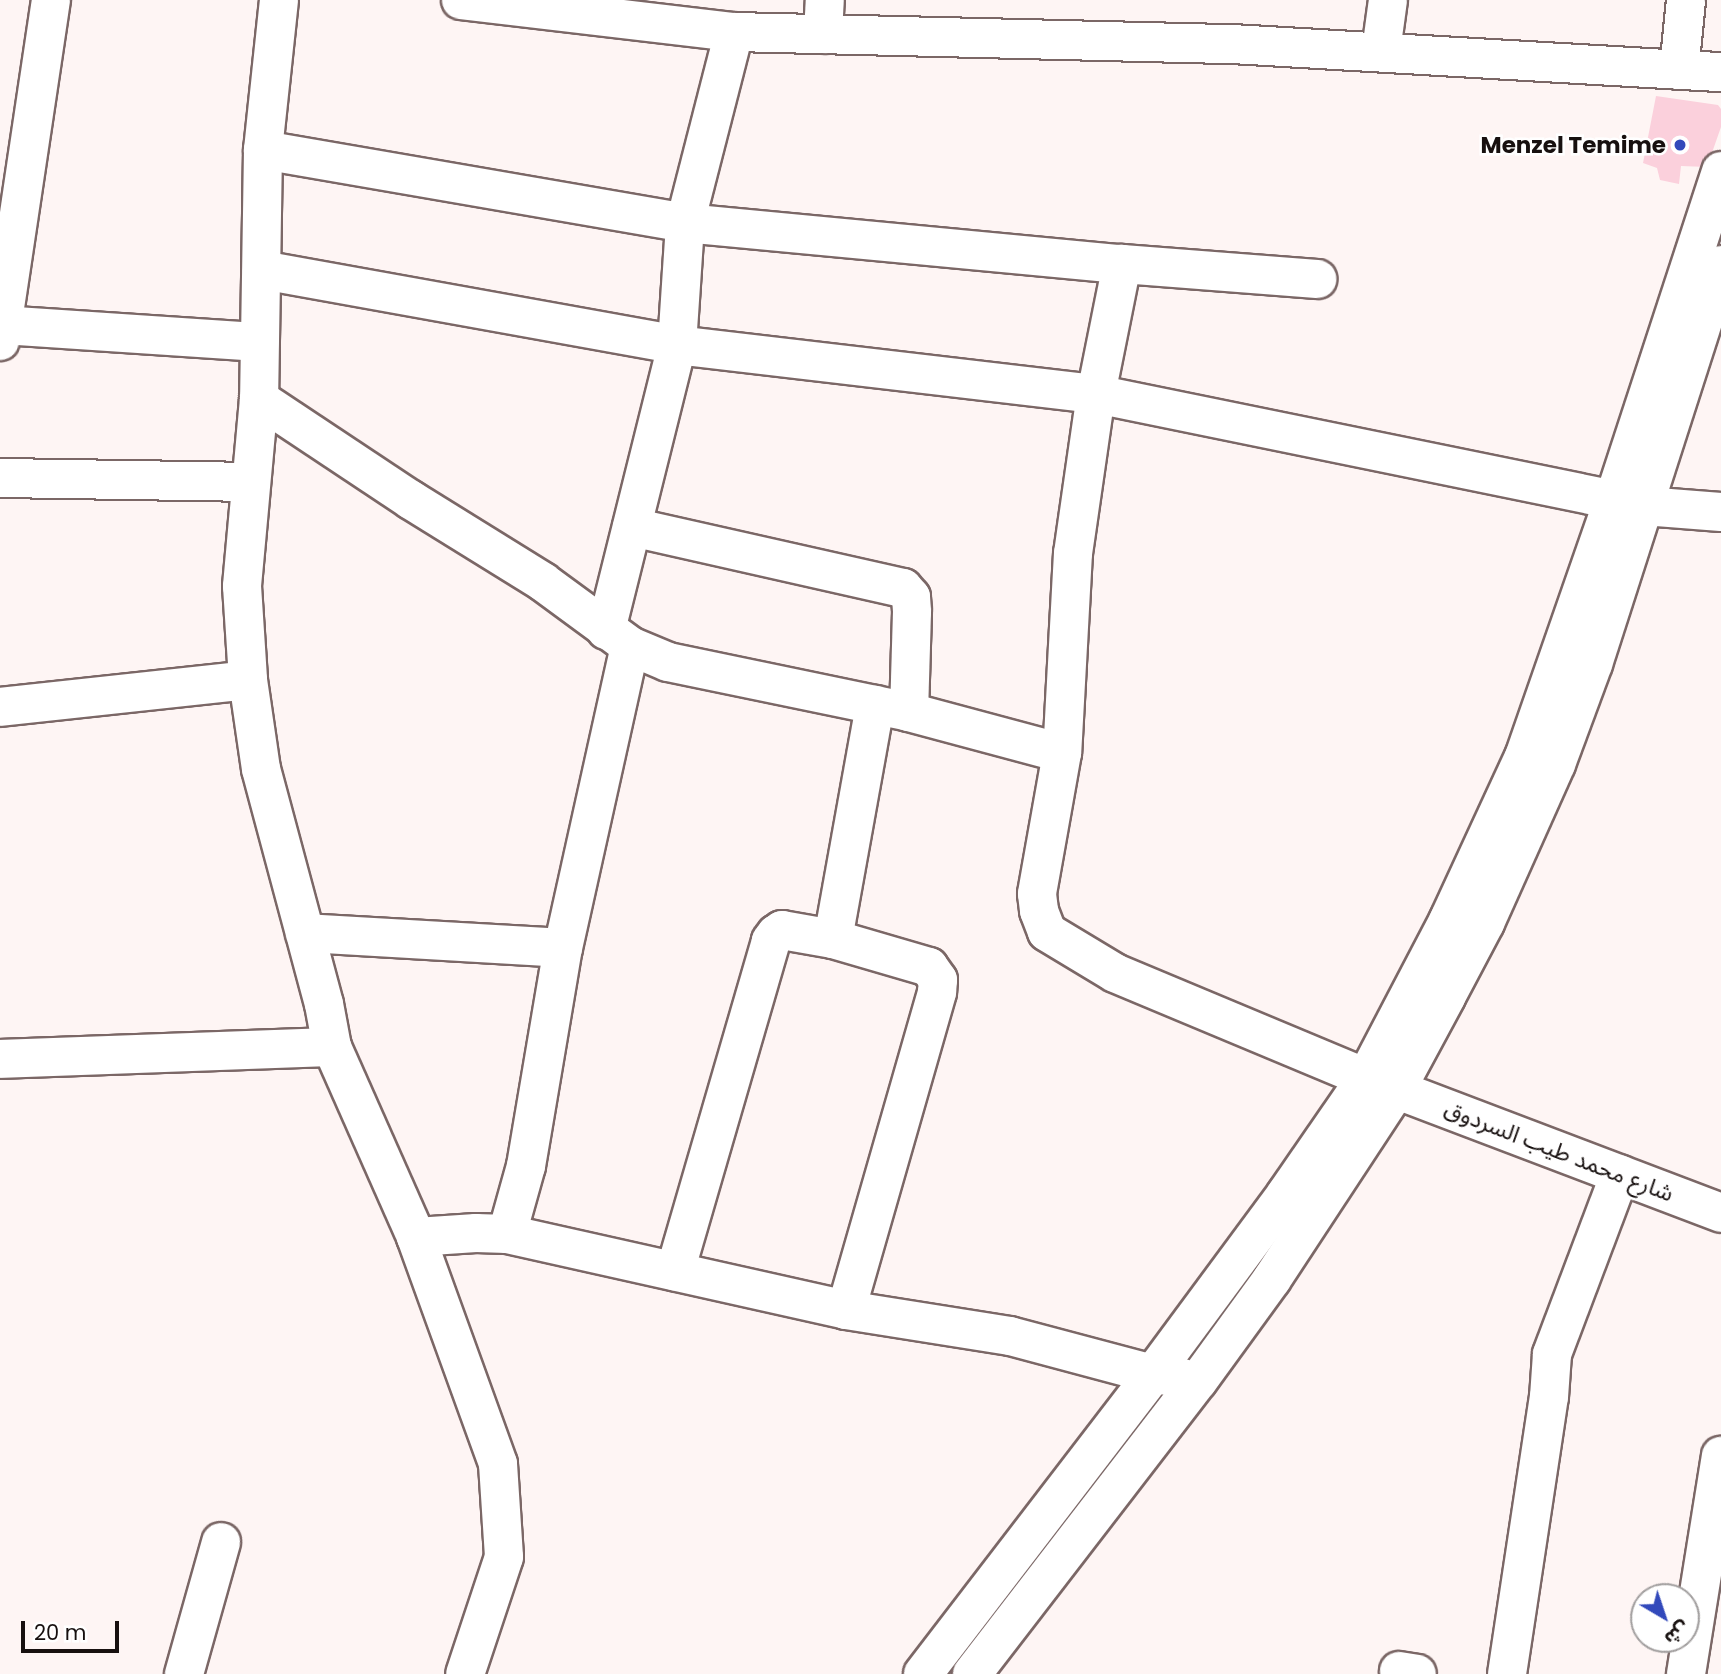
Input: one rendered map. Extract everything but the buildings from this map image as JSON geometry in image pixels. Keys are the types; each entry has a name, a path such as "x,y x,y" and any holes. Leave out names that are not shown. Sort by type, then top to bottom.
{"main road":[{"path":"51,0 1,333 259,342"},
{"path":"279,0 263,150 259,399 242,586 248,680 261,769 332,1047 416,1237 476,1401 499,1477 504,1557 465,1674"},
{"path":"461,0 734,32 824,17 1721,72"},
{"path":"1381,51 1388,0"},
{"path":"1679,71 1686,0"},
{"path":"507,1234 526,1166 618,638 632,527 663,390 677,345 685,223 734,32"},
{"path":"263,150 685,223 1122,264 1317,279"},
{"path":"1629,503 1721,171"},
{"name":"شارع محمد طيب السردوق","path":"1122,264 1096,394 1073,553 1062,753 1037,894 1041,922 1047,932 1115,973 1381,1084 1721,1213"},
{"path":"972,1674 1198,1381 1279,1269 1381,1084 1449,919 1524,757 1629,503 1721,265"},
{"path":"262,270 677,345 1096,394 1629,503 1721,512"},
{"path":"259,399 411,500 543,582 618,638 668,662 892,709 1062,753"},
{"path":"0,478 250,482"},
{"path":"632,527 903,588 911,597 912,612 892,709 833,939"},
{"path":"0,707 248,680"},
{"path":"675,1271 771,941 782,930 833,939 929,967 938,980 846,1310"},
{"path":"305,933 563,948"},
{"path":"0,1059 332,1047"},
{"path":"923,1674 1153,1374 1286,1194 1381,1084"},
{"path":"1507,1674 1549,1397 1552,1354 1620,1174"},
{"path":"416,1237 507,1234 846,1310 1010,1336 1153,1374 1198,1381"},
{"path":"1686,1674 1721,1456"},
{"path":"184,1674 221,1542"}],"place":[{"name":"Menzel Temime","path":"1680,145"}]}
